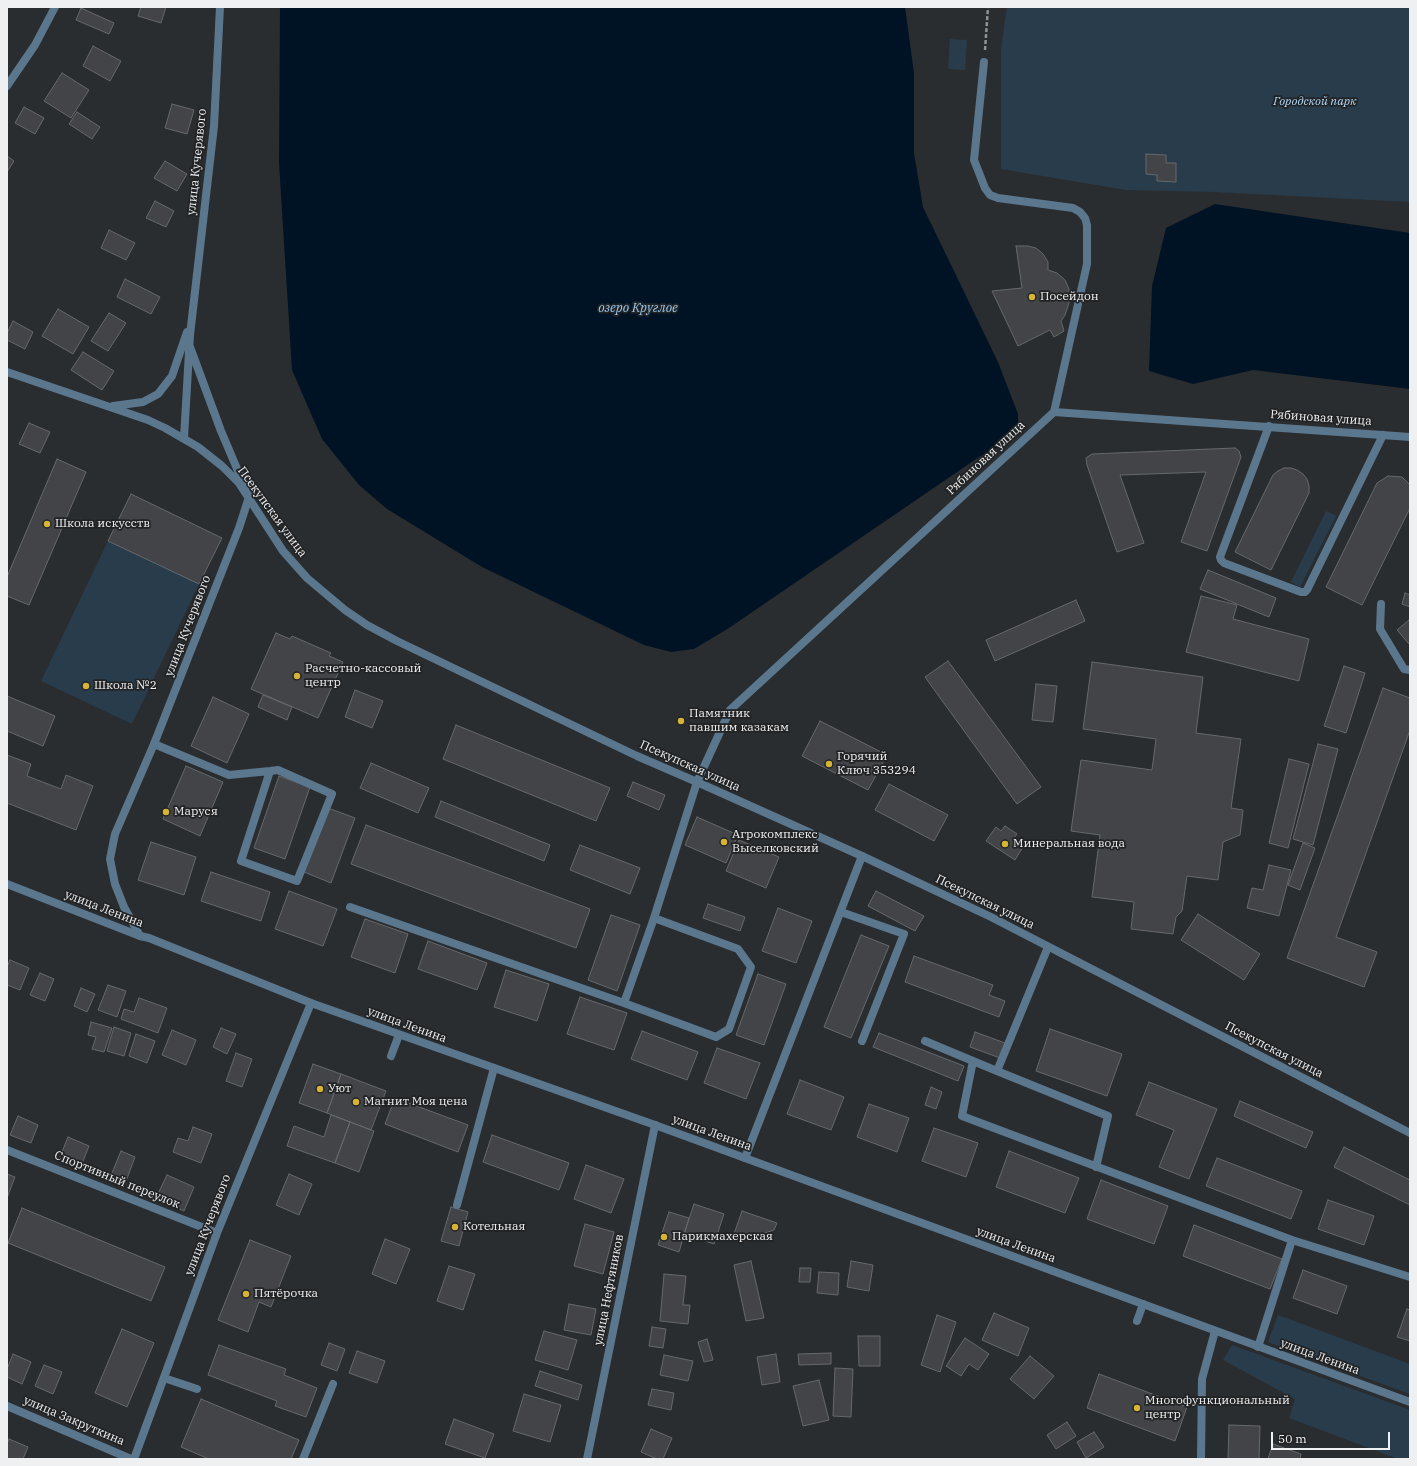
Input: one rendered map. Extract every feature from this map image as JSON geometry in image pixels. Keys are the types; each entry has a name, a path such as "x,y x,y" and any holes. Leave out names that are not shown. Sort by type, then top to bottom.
{"street":[{"path":"7,86 35,45 55,7"},
{"name":"улица Кучерявого","path":"184,438 192,320 214,126 220,7"},
{"path":"984,62 974,160 985,188 990,195 998,198 1073,208 1080,212 1085,218 1087,226 1087,264 1054,412"},
{"name":"улица Кучерявого","path":"108,406 143,402 150,399 163,388 172,376 177,365 192,320"},
{"name":"улица Кучерявого","path":"140,936 124,907 115,884 110,859 115,834 154,744 239,528 249,497 213,411 190,347"},
{"name":"Псекупская улица","path":"7,372 148,420 184,438 203,450 239,483 283,551 295,565 325,594 367,625 397,641 637,756 862,856 991,917 1410,1133"},
{"name":"Рябиновая улица","path":"624,1003 654,918 697,782 730,710 1054,412 1410,437"},
{"path":"1269,426 1220,557 1224,563 1301,592 1307,590 1383,435"},
{"path":"1381,604 1380,630 1404,669 1410,670"},
{"path":"154,744 229,775 270,770 278,770 332,794 297,881 241,861 270,770"},
{"path":"745,1158 862,856"},
{"name":"улица Ленина","path":"7,884 140,936 149,938 311,1003 655,1125 1410,1402"},
{"path":"350,907 624,1003 716,1037 728,1029 751,966 738,949 654,918"},
{"path":"841,912 904,934 862,1040"},
{"path":"997,1071 1048,947"},
{"name":"улица Кучерявого","path":"134,1459 217,1232 311,1003"},
{"path":"391,1056 399,1035"},
{"path":"925,1041 1108,1116 1096,1167"},
{"path":"973,1061 962,1116 1292,1240 1410,1277"},
{"path":"457,1205 494,1068"},
{"name":"улица Нефтяников","path":"587,1459 655,1125"},
{"name":"Спортивный переулок","path":"7,1150 217,1232"},
{"path":"1258,1347 1292,1240"},
{"path":"1137,1321 1143,1304"},
{"path":"1201,1459 1202,1379 1215,1331"},
{"path":"164,1378 197,1389"},
{"path":"303,1459 333,1384"},
{"name":"улица Закруткина","path":"7,1406 131,1459"}],"path":[{"path":"984,62 988,7"}],"green space":[{"name":"Городской парк","path":"1007,7 1410,7 1410,202 1215,192 1126,190 1001,169 1001,49"},
{"path":"950,39 967,40 965,70 948,69"},
{"path":"1326,511 1336,516 1300,587 1291,582"},
{"path":"108,541 199,584 132,724 41,681"},
{"path":"1278,1315 1410,1364 1410,1394 1268,1342"},
{"path":"1232,1345 1410,1410 1410,1459 1398,1459 1289,1418 1295,1399 1223,1360"}],"water":[{"name":"озеро Круглое","path":"280,7 905,7 914,73 914,153 923,207 998,362 1018,414 1018,430 1008,442 979,457 729,628 694,649 671,652 644,645 482,567 387,509 359,485 322,439 292,370 279,163"},
{"path":"1215,204 1410,233 1410,389 1253,370 1193,384 1149,371 1152,286 1166,228"}],"building":[{"path":"141,7 166,7 161,23 138,16"},
{"path":"81,8 114,23 109,34 76,20"},
{"path":"93,46 121,61 110,81 83,66"},
{"path":"62,73 89,90 71,118 44,101"},
{"path":"172,104 194,110 187,134 165,128"},
{"path":"24,107 44,118 35,134 15,123"},
{"path":"77,112 100,127 92,139 69,124"},
{"path":"1146,154 1166,155 1166,163 1176,163 1176,182 1157,181 1157,175 1146,174"},
{"path":"7,156 14,161 7,172"},
{"path":"165,161 187,174 177,191 154,178"},
{"path":"155,201 174,211 166,227 146,218"},
{"path":"109,230 135,243 126,260 101,248"},
{"name":"Посейдон","path":"1016,246 1036,248 1043,254 1048,262 1048,270 1057,273 1065,280 1069,289 1069,303 1065,315 1061,321 1064,331 1054,337 1050,330 1018,346 992,291 1022,288"},
{"path":"125,279 160,297 151,314 117,297"},
{"path":"58,309 89,327 73,354 42,336"},
{"path":"109,313 126,323 108,351 91,341"},
{"path":"13,321 33,332 25,349 7,340 7,333"},
{"path":"83,352 114,371 102,390 71,370"},
{"path":"29,423 50,432 40,453 19,444"},
{"path":"1235,448 1239,451 1241,457 1207,551 1181,542 1206,472 1120,475 1144,543 1117,552 1087,465 1086,458 1092,454"},
{"name":"Школа искусств","path":"57,459 86,472 29,605 7,596 7,577"},
{"path":"1284,468 1291,468 1303,474 1307,479 1309,493 1271,570 1235,552 1273,475"},
{"path":"1388,476 1402,477 1410,485 1410,508 1362,605 1326,587 1377,483"},
{"path":"131,494 222,538 199,584 108,541"},
{"path":"1208,570 1276,598 1269,617 1200,589"},
{"path":"1405,593 1410,595 1410,607 1402,604"},
{"path":"1201,596 1237,605 1233,619 1309,639 1299,681 1186,652"},
{"path":"1076,600 1085,621 995,661 986,640"},
{"path":"1409,620 1410,621 1410,645 1397,630"},
{"name":"Расчетно-кассовый центр","path":"276,633 290,639 292,636 331,653 329,656 343,662 318,718 251,689"},
{"path":"948,661 1041,787 1017,804 925,677"},
{"path":"1092,662 1203,677 1196,733 1241,739 1231,808 1243,810 1240,835 1223,842 1218,880 1187,876 1182,911 1176,917 1173,934 1131,929 1134,902 1092,897 1100,835 1071,831 1081,760 1152,770 1156,739 1083,729"},
{"path":"1344,666 1365,673 1346,733 1324,726"},
{"path":"1036,684 1057,686 1053,722 1032,720"},
{"path":"1383,688 1410,698 1410,730 1336,937 1377,952 1364,987 1287,958"},
{"path":"355,690 383,701 372,728 345,717"},
{"path":"263,695 292,707 287,720 258,707"},
{"path":"7,696 55,716 43,746 7,731"},
{"path":"213,697 249,714 227,763 191,746"},
{"path":"820,721 887,755 868,790 802,756"},
{"path":"456,725 610,788 596,821 443,759"},
{"path":"1318,744 1338,749 1313,845 1293,839"},
{"path":"7,755 31,764 27,776 61,789 66,775 93,786 76,830 7,803"},
{"path":"1289,759 1309,764 1288,848 1269,843"},
{"path":"371,763 429,788 418,813 360,788"},
{"path":"186,766 223,782 200,836 163,819"},
{"path":"279,776 310,787 285,859 254,848"},
{"path":"633,782 665,795 659,810 627,796"},
{"path":"889,784 948,815 934,841 875,810"},
{"path":"441,801 550,845 544,861 435,817"},
{"path":"328,808 355,818 331,883 304,872"},
{"path":"697,817 738,835 726,863 685,845"},
{"path":"366,825 590,909 576,948 351,864"},
{"name":"Минеральная вода","path":"1005,826 1017,834 1013,839 1023,847 1015,860 986,841 996,827 1001,831"},
{"path":"739,840 779,857 766,888 726,871"},
{"path":"151,842 196,857 184,895 138,880"},
{"path":"1303,843 1315,848 1300,890 1288,885"},
{"path":"580,845 640,868 630,894 570,870"},
{"path":"1269,865 1291,870 1279,916 1247,908 1252,888 1263,890"},
{"path":"211,872 270,892 261,921 201,901"},
{"path":"289,891 337,909 323,946 275,929"},
{"path":"876,891 924,916 915,931 868,906"},
{"path":"708,904 745,917 740,931 703,918"},
{"path":"778,908 812,921 796,963 762,951"},
{"path":"1198,914 1260,954 1244,980 1181,940"},
{"path":"611,915 640,925 617,991 588,980"},
{"path":"365,919 408,934 395,973 351,957"},
{"path":"861,935 889,946 851,1038 824,1027"},
{"path":"428,941 487,963 477,990 418,969"},
{"path":"914,956 993,985 989,995 1005,1001 999,1017 905,982"},
{"path":"10,960 29,968 20,990 7,985 7,967"},
{"path":"506,970 549,984 537,1021 494,1007"},
{"path":"40,973 54,979 45,1001 30,995"},
{"path":"758,974 786,984 764,1045 736,1035"},
{"path":"108,985 126,991 117,1017 98,1010"},
{"path":"81,988 95,994 87,1012 74,1006"},
{"path":"580,997 627,1013 614,1050 567,1034"},
{"path":"139,998 167,1008 158,1033 121,1019 124,1009 134,1012"},
{"path":"91,1022 112,1028 104,1052 92,1049 96,1037 88,1035"},
{"path":"114,1027 131,1033 124,1056 107,1051"},
{"path":"221,1028 236,1034 227,1054 213,1047"},
{"path":"1050,1029 1122,1054 1107,1096 1036,1071"},
{"path":"172,1030 196,1040 186,1065 162,1055"},
{"path":"642,1031 698,1052 687,1080 631,1059"},
{"path":"975,1032 1005,1043 1000,1058 970,1047"},
{"path":"879,1033 964,1066 958,1081 873,1047"},
{"path":"136,1034 155,1041 147,1063 129,1056"},
{"path":"717,1048 760,1063 746,1099 704,1083"},
{"path":"236,1053 252,1059 242,1087 226,1081"},
{"name":"Уют","path":"313,1064 341,1074 327,1113 299,1103"},
{"name":"Магнит Моя цена","path":"341,1074 386,1091 371,1130 327,1113"},
{"path":"800,1080 844,1097 831,1130 787,1114"},
{"path":"1149,1082 1217,1109 1189,1179 1159,1167 1174,1130 1136,1115"},
{"path":"931,1087 942,1092 936,1109 925,1105"},
{"path":"395,1098 468,1125 458,1152 385,1124"},
{"path":"1240,1101 1313,1132 1306,1148 1234,1116"},
{"path":"869,1104 909,1118 897,1152 857,1137"},
{"path":"331,1115 350,1122 335,1163 287,1146 294,1126 324,1137"},
{"path":"18,1116 38,1125 31,1143 10,1135"},
{"path":"350,1122 374,1131 359,1172 335,1163"},
{"path":"193,1127 212,1134 201,1163 173,1152 178,1138 188,1141"},
{"path":"934,1128 978,1143 966,1177 922,1161"},
{"path":"492,1135 569,1163 559,1190 483,1162"},
{"path":"68,1137 89,1146 81,1166 60,1157"},
{"path":"1344,1147 1410,1180 1410,1205 1334,1167"},
{"path":"121,1151 135,1157 125,1184 110,1178"},
{"path":"1009,1151 1079,1178 1065,1213 996,1187"},
{"path":"1217,1158 1302,1191 1291,1219 1206,1186"},
{"path":"586,1165 624,1179 611,1213 574,1199"},
{"path":"7,1174 15,1177 7,1198"},
{"path":"289,1174 312,1184 299,1215 276,1205"},
{"path":"167,1175 194,1187 184,1211 156,1198"},
{"path":"1101,1180 1168,1206 1154,1244 1087,1219"},
{"path":"1328,1200 1374,1216 1364,1245 1318,1229"},
{"path":"694,1204 724,1214 714,1244 684,1234"},
{"name":"Котельная","path":"451,1207 468,1212 459,1246 441,1241"},
{"path":"22,1208 165,1267 151,1301 8,1243"},
{"path":"742,1211 777,1223 774,1230 747,1239 734,1234"},
{"path":"669,1212 689,1218 679,1252 658,1245"},
{"path":"585,1224 614,1232 603,1274 574,1266"},
{"path":"1194,1225 1282,1259 1270,1289 1183,1256"},
{"path":"385,1239 410,1249 396,1284 372,1274"},
{"path":"250,1240 291,1256 271,1307 259,1302 248,1332 218,1320"},
{"path":"751,1261 764,1318 746,1321 734,1265"},
{"path":"851,1261 873,1265 869,1291 847,1287"},
{"path":"449,1266 475,1274 463,1310 437,1301"},
{"path":"800,1268 811,1268 810,1282 799,1282"},
{"path":"1303,1270 1347,1286 1337,1314 1293,1298"},
{"path":"819,1272 839,1273 838,1295 817,1293"},
{"path":"664,1274 686,1276 683,1305 690,1305 688,1324 660,1321"},
{"path":"569,1304 596,1309 591,1335 564,1330"},
{"path":"1407,1309 1410,1310 1410,1341 1397,1337"},
{"path":"994,1313 1029,1328 1018,1356 982,1340"},
{"path":"937,1315 956,1322 940,1372 921,1365"},
{"path":"652,1327 666,1329 663,1348 649,1346"},
{"path":"122,1329 154,1343 127,1407 95,1393"},
{"path":"544,1331 577,1340 568,1370 535,1360"},
{"path":"858,1336 880,1336 880,1366 859,1366"},
{"path":"965,1338 989,1354 978,1370 969,1364 961,1376 946,1366"},
{"path":"707,1339 713,1360 704,1362 698,1342"},
{"path":"329,1343 345,1349 337,1371 321,1365"},
{"path":"219,1345 286,1369 284,1375 317,1388 306,1417 275,1406 277,1401 208,1375"},
{"path":"357,1351 385,1361 377,1383 349,1373"},
{"path":"831,1353 831,1364 799,1365 798,1354"},
{"path":"13,1354 31,1362 22,1384 7,1377 7,1369"},
{"path":"776,1354 780,1382 762,1385 757,1357"},
{"path":"664,1355 693,1361 688,1381 660,1375"},
{"path":"1030,1356 1054,1376 1034,1399 1010,1379"},
{"path":"44,1365 62,1372 53,1394 35,1386"},
{"path":"835,1368 853,1369 851,1417 833,1416"},
{"path":"540,1371 582,1385 578,1400 535,1386"},
{"name":"Многофункциональный центр","path":"1099,1374 1187,1407 1175,1441 1087,1408"},
{"path":"819,1380 829,1420 803,1426 793,1386"},
{"path":"652,1389 674,1393 671,1410 648,1405"},
{"path":"524,1394 561,1405 550,1442 513,1431"},
{"path":"201,1399 299,1440 291,1459 209,1459 181,1447"},
{"path":"454,1419 494,1434 485,1458 445,1444"},
{"path":"1067,1422 1076,1436 1056,1449 1047,1435"},
{"path":"1229,1425 1260,1426 1259,1459 1228,1459"},
{"path":"651,1429 672,1438 663,1459 657,1459 641,1452"},
{"path":"1094,1432 1104,1447 1086,1458 1077,1442"},
{"path":"9,1439 28,1447 23,1459 7,1459 7,1444"},
{"path":"1273,1444 1301,1454 1300,1459 1268,1459"}],"place":[{"name":"Посейдон","path":"1032,297"},
{"name":"Школа искусств","path":"47,524"},
{"name":"Расчетно-кассовый центр","path":"297,676"},
{"name":"Школа №2","path":"86,686"},
{"name":"Памятник павшим казакам","path":"681,721"},
{"name":"Горячий Ключ 353294","path":"829,764"},
{"name":"Маруся","path":"166,812"},
{"name":"Агрокомплекс Выселковский","path":"724,842"},
{"name":"Минеральная вода","path":"1005,844"},
{"name":"Уют","path":"320,1089"},
{"name":"Магнит Моя цена","path":"356,1102"},
{"name":"Котельная","path":"455,1227"},
{"name":"Парикмахерская","path":"664,1237"},
{"name":"Пятёрочка","path":"246,1294"},
{"name":"Многофункциональный центр","path":"1137,1408"}]}
